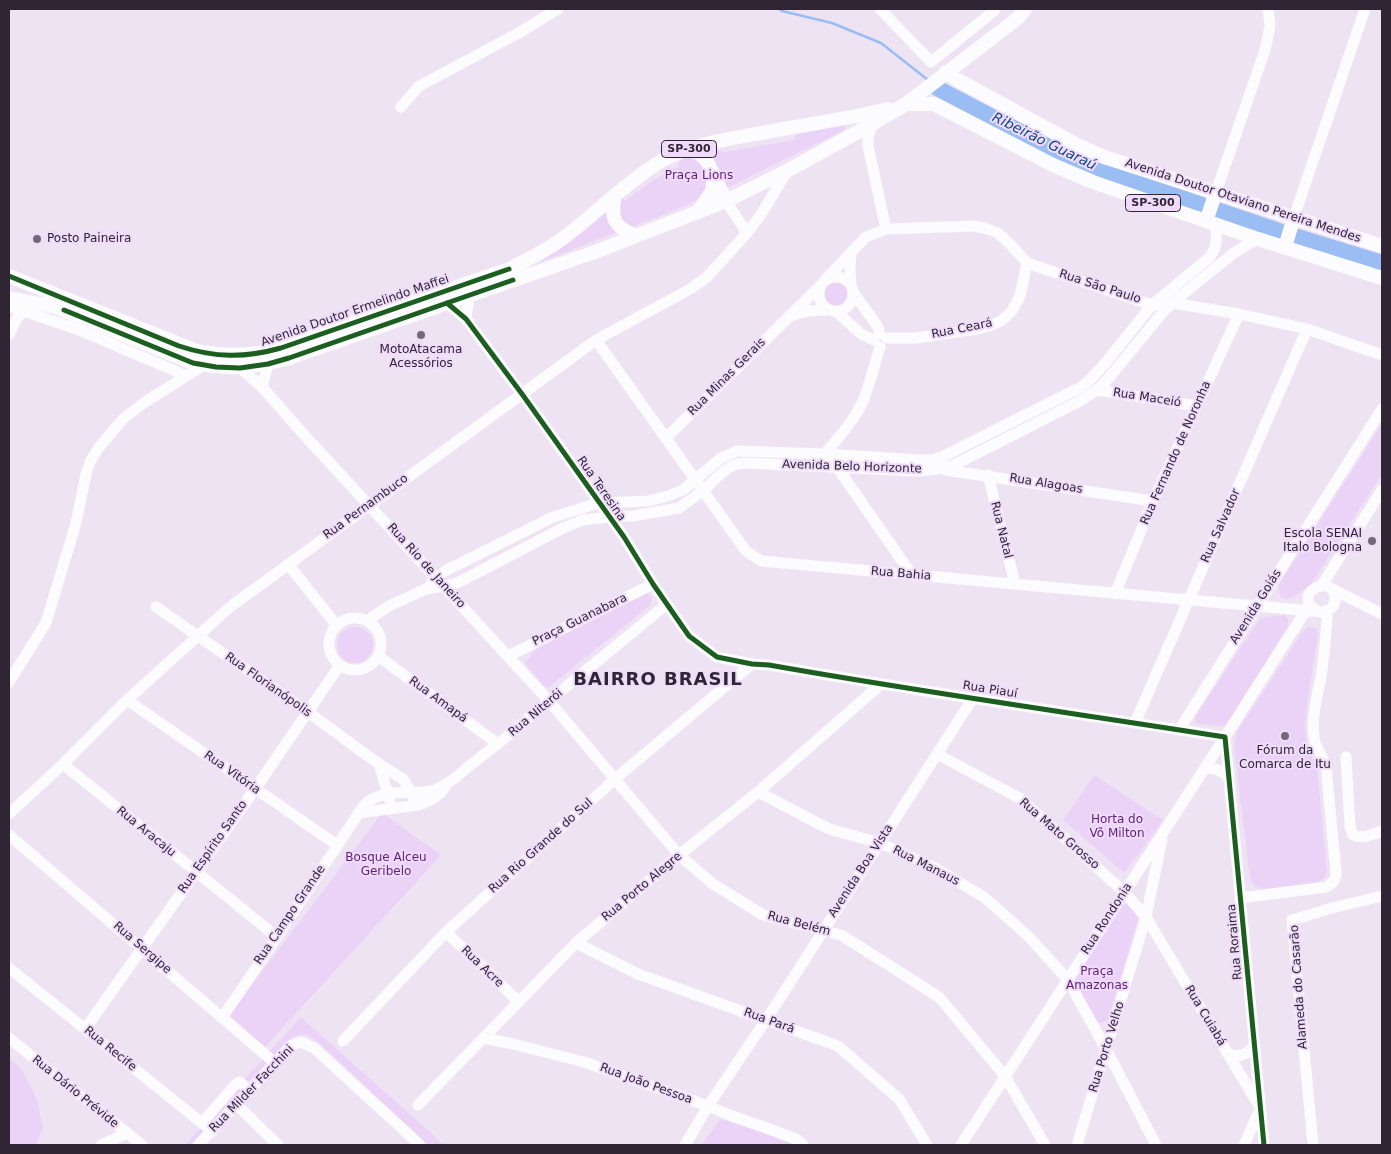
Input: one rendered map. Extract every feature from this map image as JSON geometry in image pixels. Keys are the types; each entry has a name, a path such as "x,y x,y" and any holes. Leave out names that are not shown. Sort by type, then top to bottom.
{"main road":[{"name":"Avenida Doutor Ermelindo Maffei","path":"9,298 26,306 55,307 184,361 216,367 240,368 268,364 595,252 726,201 787,172 904,105 1018,18 1025,9"},
{"name":"Avenida Doutor Otaviano Pereira Mendes","path":"933,82 956,79 1091,151 1212,211 1258,239 1286,243 1382,278"},
{"path":"933,82 927,99 934,104"},
{"name":"Avenida Doutor Otaviano Pereira Mendes","path":"904,105 914,103 934,104 1072,174 1093,182 1212,211 1293,221 1382,246"},
{"name":"Avenida Doutor Ermelindo Maffei","path":"9,276 194,350 208,354 229,356 251,354 281,348 509,269 537,256 557,243 614,195 663,160 688,150 714,142 863,115 904,105"},
{"path":"688,150 699,153 704,157 726,201"},
{"path":"698,212 712,191 714,178"},
{"path":"614,195 613,212 616,223 622,230 636,236"},
{"path":"1286,243 1293,221"}],"street":[{"path":"401,108 419,86 517,34 558,9"},
{"path":"880,9 931,62 995,9 1010,24"},
{"path":"1212,211 1266,47 1270,25 1268,9"},
{"path":"1293,221 1365,9"},
{"path":"872,124 868,146 886,229"},
{"path":"847,138 861,140 868,146"},
{"name":"Rua Pernambuco","path":"9,814 63,764 127,700 230,607 596,340 692,288 707,277 747,233 762,213 787,172"},
{"path":"726,201 747,233"},
{"name":"Avenida Belo Horizonte","path":"367,621 387,607 426,589 457,583 564,528 584,520 633,516 679,508 703,491 728,468 737,464 918,471 938,469 965,460 1082,393 1089,381 1152,305 1210,256 1216,246 1217,239 1212,211"},
{"name":"Rua São Paulo","path":"886,229 974,226 988,229 998,233 1027,263 1152,305 1172,303 1239,314 1307,329 1382,355"},
{"name":"Rua Minas Gerais","path":"666,438 823,283 866,237 886,229"},
{"name":"Avenida Belo Horizonte","path":"426,589 436,577 445,571 553,518 599,503 648,501 668,496 682,490 721,458 737,451 922,460 942,457 958,448 1082,393 1097,390 1172,303 1235,252 1258,239"},
{"path":"789,316 808,311 843,310 849,306 853,299 850,269 851,253"},
{"name":"Rua Ceará","path":"880,340 977,329 1001,321 1012,311 1020,296 1027,263"},
{"path":"880,340 861,334 823,305 819,299 819,291 823,283 831,277 839,277 846,280 878,327 880,340 865,397 857,413 825,454 912,575"},
{"path":"466,319 469,296"},
{"name":"Rua Teresina","path":"447,303 466,319 522,394 624,537 653,584 689,636 718,657 752,664"},
{"path":"9,305 26,306 187,376"},
{"path":"9,335 16,318 26,306"},
{"name":"Rua Fernando de Noronha","path":"1115,594 1153,501 1239,314"},
{"name":"Rua Salvador","path":"1134,723 1307,329"},
{"name":"Rua Bahia","path":"596,340 746,551 761,560 1256,607 1319,610"},
{"path":"262,387 268,364"},
{"path":"9,682 46,623 76,524 90,462 99,447 124,418 145,402 204,365"},
{"name":"Rua Rio de Janeiro","path":"240,368 262,387 306,438 549,701"},
{"path":"1097,372 1108,379"},
{"name":"Rua Maceió","path":"1097,390 1197,406"},
{"name":"Avenida Goiás","path":"1179,730 1382,409"},
{"path":"958,448 965,460 982,475"},
{"name":"Rua Alagoas","path":"938,469 1153,501"},
{"name":"Rua Natal","path":"982,475 1015,584"},
{"path":"1327,587 1382,490"},
{"name":"Rua Teresina","path":"624,537 633,516"},
{"path":"288,564 337,626"},
{"name":"Praça Guanabara","path":"508,656 653,584"},
{"path":"1240,898 1326,887 1336,877 1326,766 1324,758 1315,743 1313,726 1327,630 1319,610 1308,599 1312,589 1317,586 1327,587 1382,614"},
{"path":"1229,778 1218,770 1205,768 1295,625 1319,610 1335,604 1334,593 1327,587"},
{"path":"1295,625 1319,610 1345,603 1358,603"},
{"name":"Rua Niterói","path":"388,794 431,791 449,782 498,744 667,604"},
{"name":"Rua Florianópolis","path":"156,607 308,712 381,770 404,778 418,805"},
{"path":"353,618 367,621 375,627 380,636 381,646 378,656 370,665 359,669 348,669 340,665 332,655 329,646 330,637 337,626 344,620 353,618"},
{"name":"Rua Amapá","path":"378,656 498,744"},
{"name":"Rua Piauí","path":"752,664 1225,738"},
{"name":"Rua Rio Grande do Sul","path":"343,1041 446,932 615,779 752,664"},
{"name":"Rua Espírito Santo","path":"85,1029 255,789 340,665"},
{"name":"Rua Porto Alegre","path":"418,1105 576,943 679,855 758,792 880,685"},
{"name":"Avenida Boa Vista","path":"684,1145 973,698"},
{"name":"Rua Vitória","path":"127,700 337,845"},
{"name":"Rua Belém","path":"549,701 679,855 713,884 763,915 842,935 939,997 1006,1076 1045,1145"},
{"name":"Rua Roraima","path":"1225,738 1264,1145"},
{"name":"Rua Mato Grosso","path":"937,754 1021,799 1124,892"},
{"path":"1346,757 1350,827 1353,835 1360,838 1368,837 1382,831"},
{"name":"Rua Aracaju","path":"63,764 277,937"},
{"name":"Rua Rondonia","path":"961,1145 1205,768"},
{"path":"381,770 392,807"},
{"name":"Rua Campo Grande","path":"222,1018 358,813 371,799 381,770"},
{"name":"Rua Niterói","path":"418,805 436,797 449,782"},
{"name":"Rua Manaus","path":"758,792 829,829 880,843 935,868 984,897 1029,937 1068,980 1156,1145"},
{"path":"371,799 379,795 388,794"},
{"path":"358,813 418,805"},
{"name":"Rua Porto Velho","path":"1077,1145 1146,917 1163,832"},
{"name":"Rua Sergipe","path":"9,835 275,1062"},
{"name":"Rua Cuiabá","path":"1124,892 1146,917 1260,1108"},
{"name":"Alameda do Casarão","path":"1313,1145 1292,920 1382,896"},
{"name":"Rua Acre","path":"446,932 519,1002"},
{"name":"Rua Pará","path":"576,943 638,974 838,1046 899,1099 927,1145"},
{"name":"Rua Recife","path":"9,968 212,1131"},
{"name":"Rua Dário Prévide","path":"9,1038 142,1145"},
{"name":"Rua João Pessoa","path":"484,1038 584,1062 798,1140 803,1145"},
{"name":"Rua Milder Facchini","path":"198,1145 292,1045 301,1042 314,1048 420,1145"},
{"path":"1229,1054 1243,1056 1254,1045"},
{"path":"202,1123 235,1085 240,1082 249,1090"},
{"path":"236,1104 278,1145"},
{"path":"1244,1145 1260,1108"},
{"path":"101,1145 127,1133"}],"green space":[{"name":"Praça Lions","path":"842,124 845,127 844,130 731,186 660,216 537,263 622,196 625,201 650,182 678,167 680,158 711,149 724,152 795,140 796,131"},
{"path":"836,281 845,285 849,294 845,303 836,307 827,303 823,294 827,285"},
{"path":"1382,424 1382,474 1311,584 1294,597 1286,599 1281,596 1278,586"},
{"path":"642,594 649,594 652,599 650,605 548,688 543,685 525,663 536,649"},
{"path":"1285,615 1288,619 1288,626 1226,725 1218,726 1196,723 1195,717 1259,620"},
{"path":"355,627 362,628 368,632 372,638 372,652 368,658 362,662 355,663 348,662 342,658 338,652 337,645 338,638 342,632 348,628"},
{"path":"1308,627 1315,628 1318,633 1305,724 1307,749 1317,767 1327,872 1323,879 1316,883 1263,889 1255,886 1250,878 1234,746 1237,732 1304,630"},
{"name":"Horta do Võ Milton","path":"1094,775 1163,820 1124,873 1063,820"},
{"name":"Bosque Alceu Geribelo","path":"382,813 441,855 265,1047 229,1015"},
{"name":"Praça Amazonas","path":"1122,903 1131,907 1138,919 1108,1020 1102,1023 1094,1021 1072,979"},
{"path":"301,1017 444,1145 428,1145 315,1039 301,1034 287,1041 191,1145 185,1145"},
{"path":"9,1057 23,1072 37,1099 43,1129 35,1145 9,1145"},
{"path":"720,1119 788,1141 794,1145 702,1145"}],"waterway":[{"name":"Ribeirão Guaraú","path":"779,9 832,23 881,43 928,80"},
{"name":"Ribeirão Guaraú","path":"937,88 1090,167 1294,236 1382,263"}],"cycle path":[{"path":"9,276 179,346 218,355 242,355 281,348 509,269"},
{"path":"64,310 193,363 216,367 240,368 268,364 289,358 513,280"},
{"path":"447,303 466,319 522,394 624,537 653,584 689,636 717,657 1225,737 1264,1145"}],"place":[{"name":"Posto Paineira","path":"37,239"},
{"name":"MotoAtacama Acessórios","path":"421,335"},
{"name":"Escola SENAI Italo Bologna","path":"1372,541"},
{"name":"Fórum da Comarca de Itu","path":"1285,736"}],"district":[{"name":"BAIRRO BRASIL","path":"658,680"}]}
